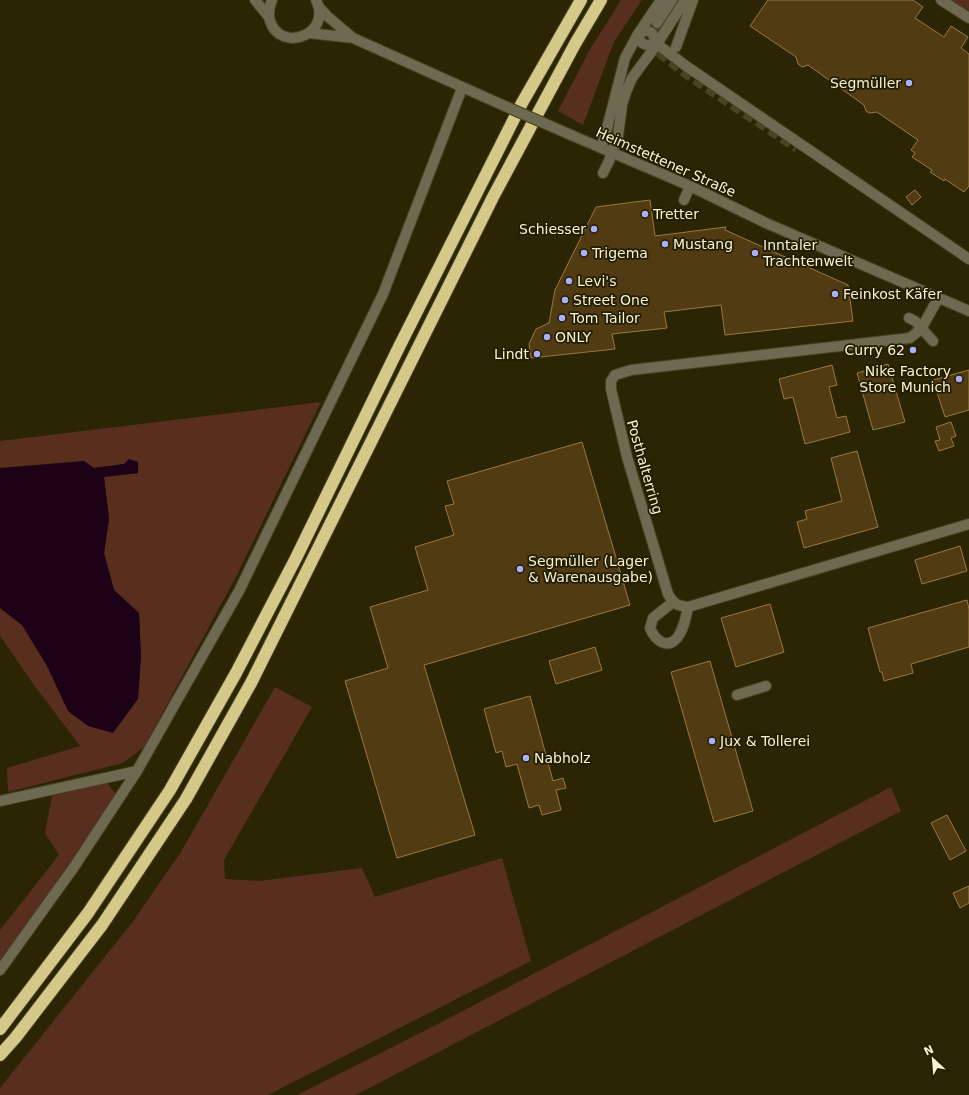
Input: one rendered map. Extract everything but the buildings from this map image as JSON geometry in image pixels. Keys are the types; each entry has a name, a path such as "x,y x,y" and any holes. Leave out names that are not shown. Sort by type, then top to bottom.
{"highway":[{"path":"0,1029 88,913 170,790 190,756 236,673 296,558 402,340 522,103 581,0"},
{"path":"0,1055 16,1037 102,925 186,799 251,683 493,197 567,58 601,0"}],"street":[{"name":"Heimstettener Straße","path":"255,0 269,17 271,24 276,30 288,37 303,37 309,33 318,22 320,14 318,2"},
{"path":"269,17 269,10 272,0"},
{"path":"601,148 625,58 638,34 661,0"},
{"path":"657,23 672,0"},
{"path":"603,173 618,136 622,105 632,78 660,47 685,0"},
{"path":"676,47 693,0"},
{"path":"941,0 969,18"},
{"name":"Heimstettener Straße","path":"318,2 327,16 353,38 462,88 690,186 766,223 969,310"},
{"name":"Heimstettener Straße","path":"309,33 353,38"},
{"path":"638,34 639,41 643,44 647,46 660,47 969,259"},
{"path":"0,970 74,867 138,771 239,591 383,294 462,88"},
{"path":"684,200 690,186"},
{"name":"Posthalterring","path":"673,602 668,594 618,423 611,389 611,381 615,375 631,370 643,373 910,338 921,329 939,298"},
{"path":"909,318 914,321 933,341"},
{"path":"688,607 684,626 677,638 670,643 662,643 655,639 650,628 653,618 673,602 678,606 688,607 969,524"},
{"path":"737,694 766,686"},
{"path":"0,801 138,771"}],"shaded area":[{"path":"621,0 642,0 614,42 583,125 558,111 589,51"},
{"path":"950,0 969,0 969,13"},
{"path":"321,402 237,575 144,747 123,763 8,792 7,768 80,746 34,685 0,636 0,608 22,625 46,664 138,699 141,657 139,613 114,590 104,553 109,519 104,477 138,473 124,464 94,468 0,468 0,441"},
{"path":"129,459 138,462 138,473 104,477 109,519 104,553 114,590 139,613 141,657 138,699 113,733 88,726 68,711 46,664 22,625 0,608 0,468 84,461 94,468 124,464"},
{"path":"275,687 312,707 224,860 225,879 259,881 362,868 375,897 502,858 531,961 268,1095 0,1095 0,1088 131,924 181,852"},
{"path":"106,782 116,794 32,919 0,960 0,930 59,855 45,833 52,796"},
{"path":"891,787 901,811 379,1083 355,1095 297,1095 432,1027"}],"tunnel":[{"path":"657,23 655,34 656,44 661,54 688,75 797,148"}],"place":[{"name":"Segmüller","path":"909,83"},
{"name":"Tretter","path":"645,214"},
{"name":"Schiesser","path":"594,229"},
{"name":"Mustang","path":"665,244"},
{"name":"Trigema","path":"584,253"},
{"name":"Inntaler Trachtenwelt","path":"755,253"},
{"name":"Levi's","path":"569,281"},
{"name":"Feinkost Käfer","path":"835,294"},
{"name":"Street One","path":"565,300"},
{"name":"Tom Tailor","path":"562,318"},
{"name":"ONLY","path":"547,337"},
{"name":"Curry 62","path":"913,350"},
{"name":"Lindt","path":"537,354"},
{"name":"Nike Factory Store Munich","path":"959,379"},
{"name":"Segmüller (Lager & Warenausgabe)","path":"520,569"},
{"name":"Jux & Tollerei","path":"712,741"},
{"name":"Nabholz","path":"526,758"}]}
